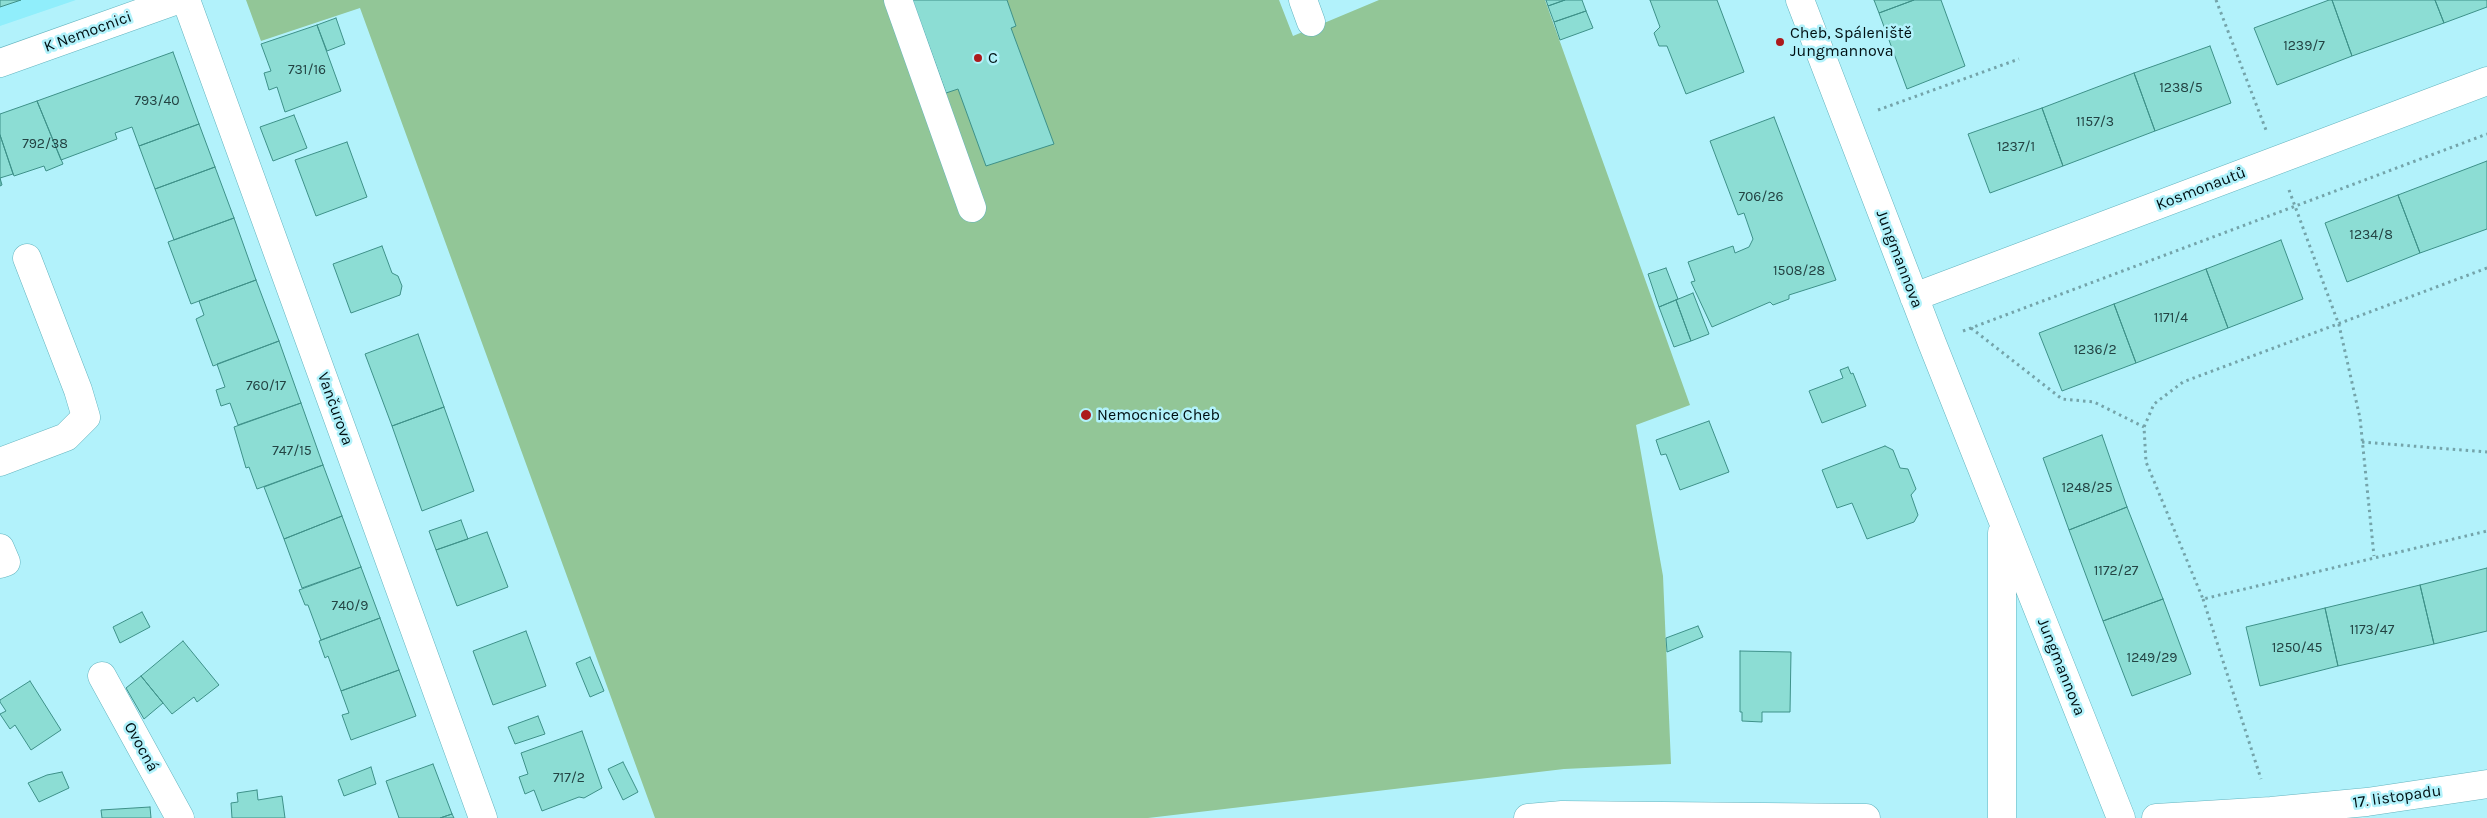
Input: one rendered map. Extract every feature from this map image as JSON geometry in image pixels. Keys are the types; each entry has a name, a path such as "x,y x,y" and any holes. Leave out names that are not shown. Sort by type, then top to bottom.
{"street":[{"name":"K Nemocnici","path":"0,63 177,0"},
{"name":"Vančurova","path":"186,0 484,818"},
{"path":"898,0 972,208"},
{"name":"Jungmannova","path":"1800,0 1932,343 2121,818"},
{"name":"Kosmonautů","path":"1914,297 2487,81"},
{"path":"0,462 66,437 86,418 78,390 27,258"},
{"name":"Jungmannova","path":"2002,516 2002,818"},
{"path":"0,548 6,562 0,564"},
{"name":"Ovocná","path":"102,676 180,818"},
{"name":"17. listopadu","path":"2156,818 2271,811 2367,802 2487,784"},
{"path":"1528,818 1572,815 1866,818"}],"path":[{"path":"2216,0 2339,325 2360,418 2374,556"},
{"path":"1846,122 2019,59"},
{"path":"1932,343 2487,134"},
{"path":"2271,811 2203,599 2146,462 2144,427 2154,404 2183,382 2487,268"},
{"path":"1971,328 2062,399 2094,402 2144,427"},
{"path":"2362,442 2487,452"},
{"path":"2203,599 2374,556 2487,531"}],"shaded area":[{"path":"0,0 76,0 0,26"}],"green space":[{"name":"Nemocnice Cheb","path":"246,0 1279,0 1293,36 1379,0 1545,0 1690,405 1636,425 1663,576 1671,764 1564,769 1148,818 655,818 360,8 261,41"}],"building":[{"path":"0,0 21,0 0,7"},
{"name":"C","path":"908,0 1007,0 1016,26 1011,28 1054,144 986,166 958,89 946,93 921,24 916,21"},
{"path":"1546,0 1565,0 1548,6"},
{"path":"1565,0 1582,0 1586,11 1554,22 1548,6"},
{"path":"1650,0 1717,0 1744,72 1686,94 1667,46 1659,46 1654,33 1660,27"},
{"path":"1874,0 1914,0 1879,13"},
{"path":"1914,0 1941,0 1965,66 1907,89 1879,13"},
{"path":"2332,0 2352,56 2277,85 2254,28"},
{"path":"2332,0 2435,0 2444,23 2352,56"},
{"path":"2435,0 2487,0 2487,7 2444,23"},
{"path":"1586,11 1593,28 1560,40 1554,22"},
{"path":"336,18 345,44 327,51 317,25"},
{"path":"317,25 341,91 285,112 277,87 269,90 264,73 271,71 261,44"},
{"path":"2210,46 2231,103 2155,131 2134,73"},
{"path":"173,52 199,124 139,146 132,127 115,133 117,139 61,160 37,101"},
{"path":"2134,73 2155,131 2063,166 2042,108"},
{"path":"37,101 63,164 46,171 44,166 14,176 0,135 0,114"},
{"path":"2042,108 2063,166 1990,193 1968,134"},
{"path":"294,115 307,148 273,161 260,127"},
{"path":"1774,117 1836,280 1789,295 1789,299 1773,305 1770,302 1712,327 1691,282 1695,281 1688,262 1733,246 1735,253 1749,247 1753,239 1744,213 1738,215 1710,141"},
{"path":"199,124 215,167 155,189 139,146"},
{"path":"0,135 13,174 0,178"},
{"path":"347,142 367,197 316,216 295,160"},
{"path":"2487,161 2487,229 2420,253 2398,195"},
{"path":"215,167 234,218 174,240 155,189"},
{"path":"2398,195 2420,253 2347,282 2325,223"},
{"path":"234,218 256,280 191,304 168,242"},
{"path":"2281,240 2303,299 2228,328 2206,269"},
{"path":"382,246 392,273 398,276 402,286 400,295 351,313 333,264"},
{"path":"1666,268 1678,299 1659,307 1648,274"},
{"path":"2206,269 2228,328 2136,363 2114,304"},
{"path":"256,280 279,341 213,366 196,319 204,315 199,301"},
{"path":"1693,293 1709,334 1691,341 1676,300"},
{"path":"1676,300 1691,341 1674,347 1659,307"},
{"path":"2114,304 2136,363 2062,391 2039,333"},
{"path":"418,334 444,407 392,426 365,354"},
{"path":"279,341 301,403 238,425 230,403 221,406 216,390 225,387 217,364"},
{"path":"1848,367 1851,374 1853,373 1866,406 1822,423 1809,391 1843,378 1840,370"},
{"path":"301,403 323,465 257,489 249,467 246,468 234,427"},
{"path":"444,407 474,491 422,511 392,426"},
{"path":"1709,421 1729,472 1680,490 1666,454 1661,455 1656,440"},
{"path":"2102,435 2127,507 2069,530 2043,458"},
{"path":"1885,446 1893,450 1900,468 1908,469 1916,489 1911,495 1918,515 1914,522 1867,539 1852,503 1837,508 1822,470"},
{"path":"323,465 342,516 284,539 264,487"},
{"path":"2127,507 2163,599 2103,621 2069,530"},
{"path":"342,516 361,567 302,588 284,539"},
{"path":"461,520 468,539 436,550 429,531"},
{"path":"487,532 508,587 457,606 436,550"},
{"path":"361,567 380,618 321,640 308,605 305,605 299,590"},
{"path":"2487,568 2487,631 2434,644 2420,585"},
{"path":"2420,585 2434,644 2338,666 2325,608"},
{"path":"2163,599 2191,674 2132,696 2103,621"},
{"path":"2325,608 2338,666 2260,686 2246,627"},
{"path":"142,612 150,627 120,643 113,627"},
{"path":"380,618 399,670 341,691 328,656 325,658 319,641"},
{"path":"1698,626 1703,637 1667,652 1666,638"},
{"path":"526,631 546,686 493,705 473,651"},
{"path":"183,641 219,685 197,702 194,697 172,714 141,676"},
{"path":"1740,651 1791,652 1790,712 1762,712 1762,722 1742,721 1742,712 1740,712"},
{"path":"590,657 604,691 590,697 576,663"},
{"path":"399,670 416,716 351,740 342,715 349,713 341,691"},
{"path":"141,676 163,703 144,719 126,688"},
{"path":"30,681 61,730 31,750 15,725 10,729 0,714 6,711 0,700"},
{"path":"538,716 545,734 515,744 508,727"},
{"path":"582,731 602,788 584,798 579,797 542,811 534,790 525,794 519,777 528,774 521,753"},
{"path":"623,762 638,792 623,800 608,769"},
{"path":"433,764 452,814 440,818 399,818 386,781"},
{"path":"371,767 376,784 344,796 338,780"},
{"path":"62,772 69,788 39,802 28,783 47,775"},
{"path":"257,790 258,800 282,796 285,818 232,818 231,803 238,802 237,793"},
{"path":"150,807 151,818 102,818 101,810"},
{"path":"452,814 454,818 440,818"}],"place":[{"name":"Cheb, Spáleniště Jungmannova","path":"1780,42"},
{"name":"C","path":"978,58"},
{"name":"Nemocnice Cheb","path":"1086,415"}]}
